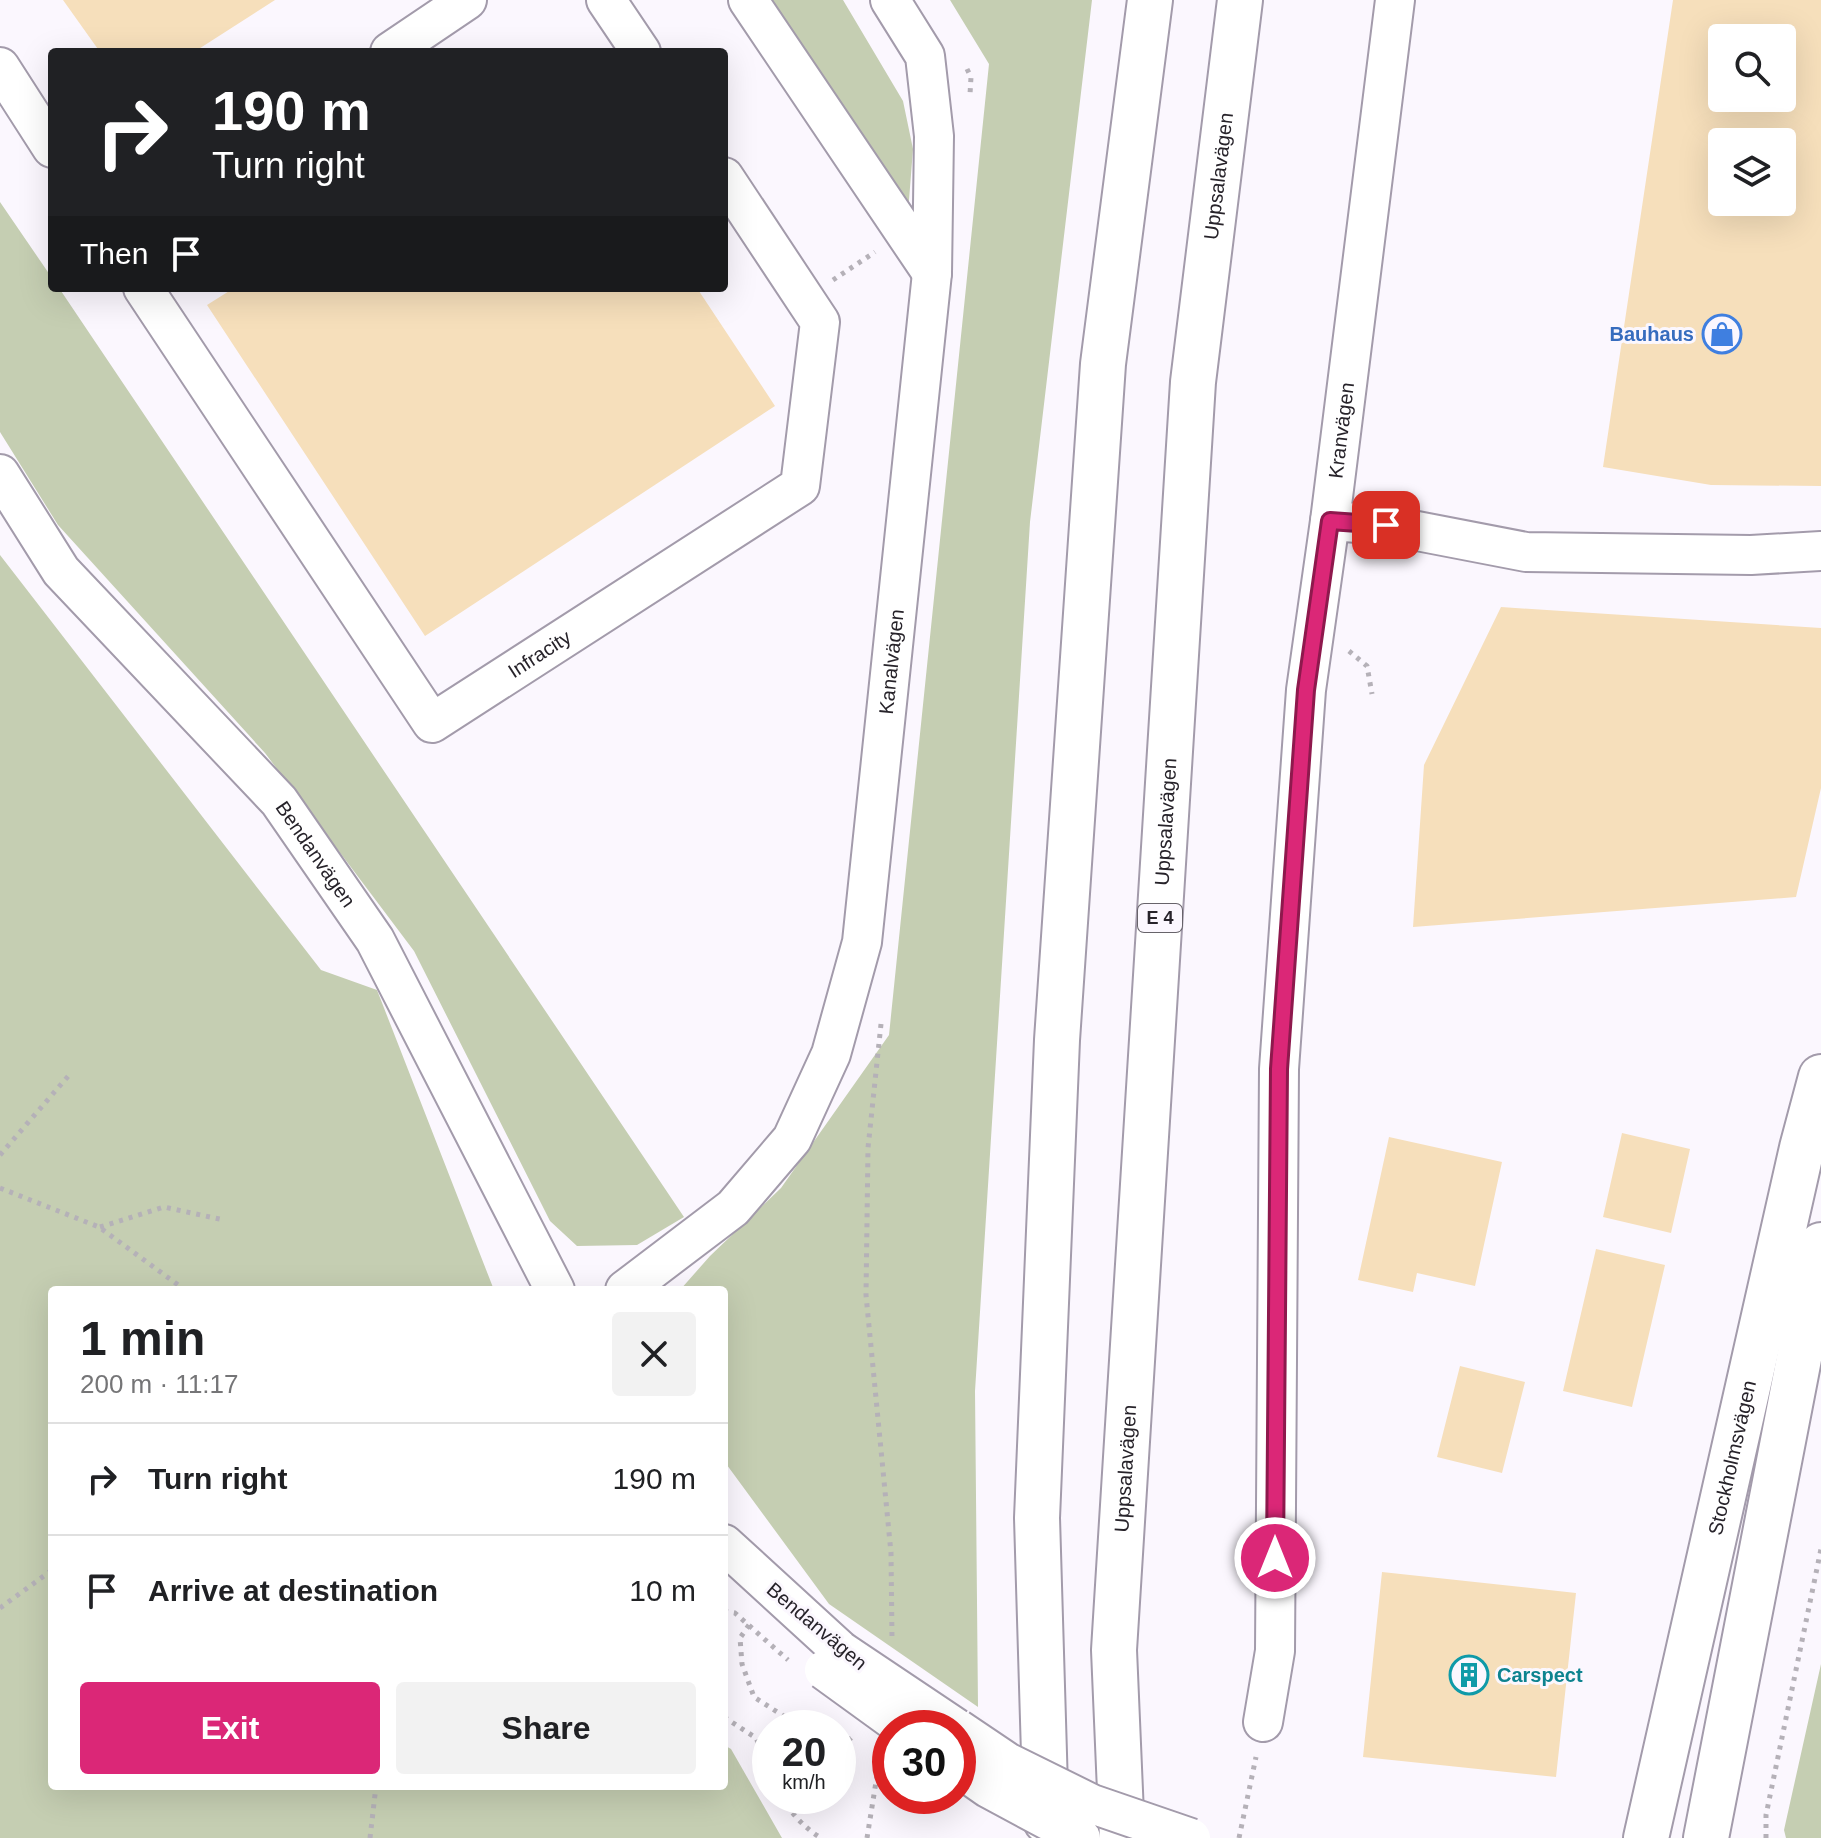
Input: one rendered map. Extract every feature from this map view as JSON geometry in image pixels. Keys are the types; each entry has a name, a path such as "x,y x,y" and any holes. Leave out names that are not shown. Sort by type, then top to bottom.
{"main road":[{"path":"1046,1838 1037,1518 1057,1040 1103,364 1150,0"},
{"name":"Uppsalavägen","path":"1122,1838 1114,1650 1193,382 1240,0"},
{"name":"Stockholmsvägen","path":"1646,1838 1802,1148 1821,1077"},
{"path":"1706,1838 1821,1245"}],"street":[{"path":"396,48 467,0"},
{"path":"606,0 638,48"},
{"path":"748,0 932,273"},
{"name":"Kanalvägen","path":"630,1286 733,1208 792,1139 831,1054 862,942 932,273 934,136 925,56 890,0"},
{"name":"Kranvägen","path":"1263,1722 1275,1651 1279,1069 1306,690 1395,0"},
{"path":"0,67 48,142"},
{"name":"Infracity","path":"146,292 432,723 800,486 820,322 728,183"},
{"name":"Bendanvägen","path":"0,474 61,571 279,801 375,940 553,1286"},
{"path":"1330,521 1386,525 1526,552 1751,555 1821,551"},
{"path":"1751,555 1821,572"},
{"name":"Bendanvägen","path":"728,1549 820,1662 918,1710"},
{"name":"Bendanvägen","path":"728,1565 872,1715"},
{"name":"Bendanvägen","path":"976,1742 1007,1762 1092,1804 1191,1838"},
{"path":"976,1780 1081,1838"}],"path":[{"path":"805,300 879,249"},
{"path":"1340,643 1367,666 1372,694"},
{"path":"883,1010 868,1148 866,1295 891,1553 892,1654"},
{"path":"0,1155 70,1074"},
{"path":"0,1188 99,1227 180,1286"},
{"path":"99,1227 164,1207 224,1220"},
{"path":"1766,1838 1766,1815 1821,1549"},
{"path":"0,1608 48,1573"},
{"path":"728,1612 820,1662"},
{"path":"749,1625 740,1638 742,1664 754,1697 774,1710"},
{"path":"728,1720 752,1735"},
{"path":"1239,1838 1263,1722"},
{"path":"370,1838 376,1790"},
{"path":"794,1814 821,1838"},
{"path":"867,1838 873,1814"}],"green space":[{"path":"768,0 843,0 903,101 913,149 908,213"},
{"path":"950,0 1092,0 1030,522 975,1391 978,1707 829,1604 728,1466 728,1286 684,1286 781,1188 889,1035 989,64"},
{"path":"0,202 48,272 48,292 62,292 684,1217 637,1245 577,1246 550,1221 414,951 265,753 58,525 0,432"},
{"path":"0,555 321,970 377,990 492,1286 48,1286 48,1790 728,1790 728,1747 752,1786 752,1814 768,1814 782,1838 0,1838"},
{"path":"1821,1664 1821,1838 1786,1838 1784,1830"}],"building":[{"path":"63,0 275,0 200,48 97,48"},
{"name":"Bauhaus","path":"1673,0 1821,0 1821,486 1711,485 1603,467"},
{"path":"228,292 700,292 775,406 425,636 207,305"},
{"path":"1501,607 1821,628 1821,788 1796,897 1413,927 1424,765"},
{"path":"1622,1133 1690,1149 1671,1233 1603,1217"},
{"path":"1389,1137 1502,1162 1475,1286 1417,1273 1413,1292 1358,1280"},
{"path":"1596,1249 1665,1265 1632,1407 1563,1391"},
{"path":"1460,1366 1525,1382 1502,1473 1437,1457"},
{"name":"Carspect","path":"1382,1572 1576,1593 1556,1777 1363,1757"}],"place":[{"name":"Bauhaus","path":"1722,334"},
{"name":"Carspect","path":"1469,1675"}],"route":[{"path":"1275,1558 1279,1069 1306,690 1330,521 1386,525"}]}
